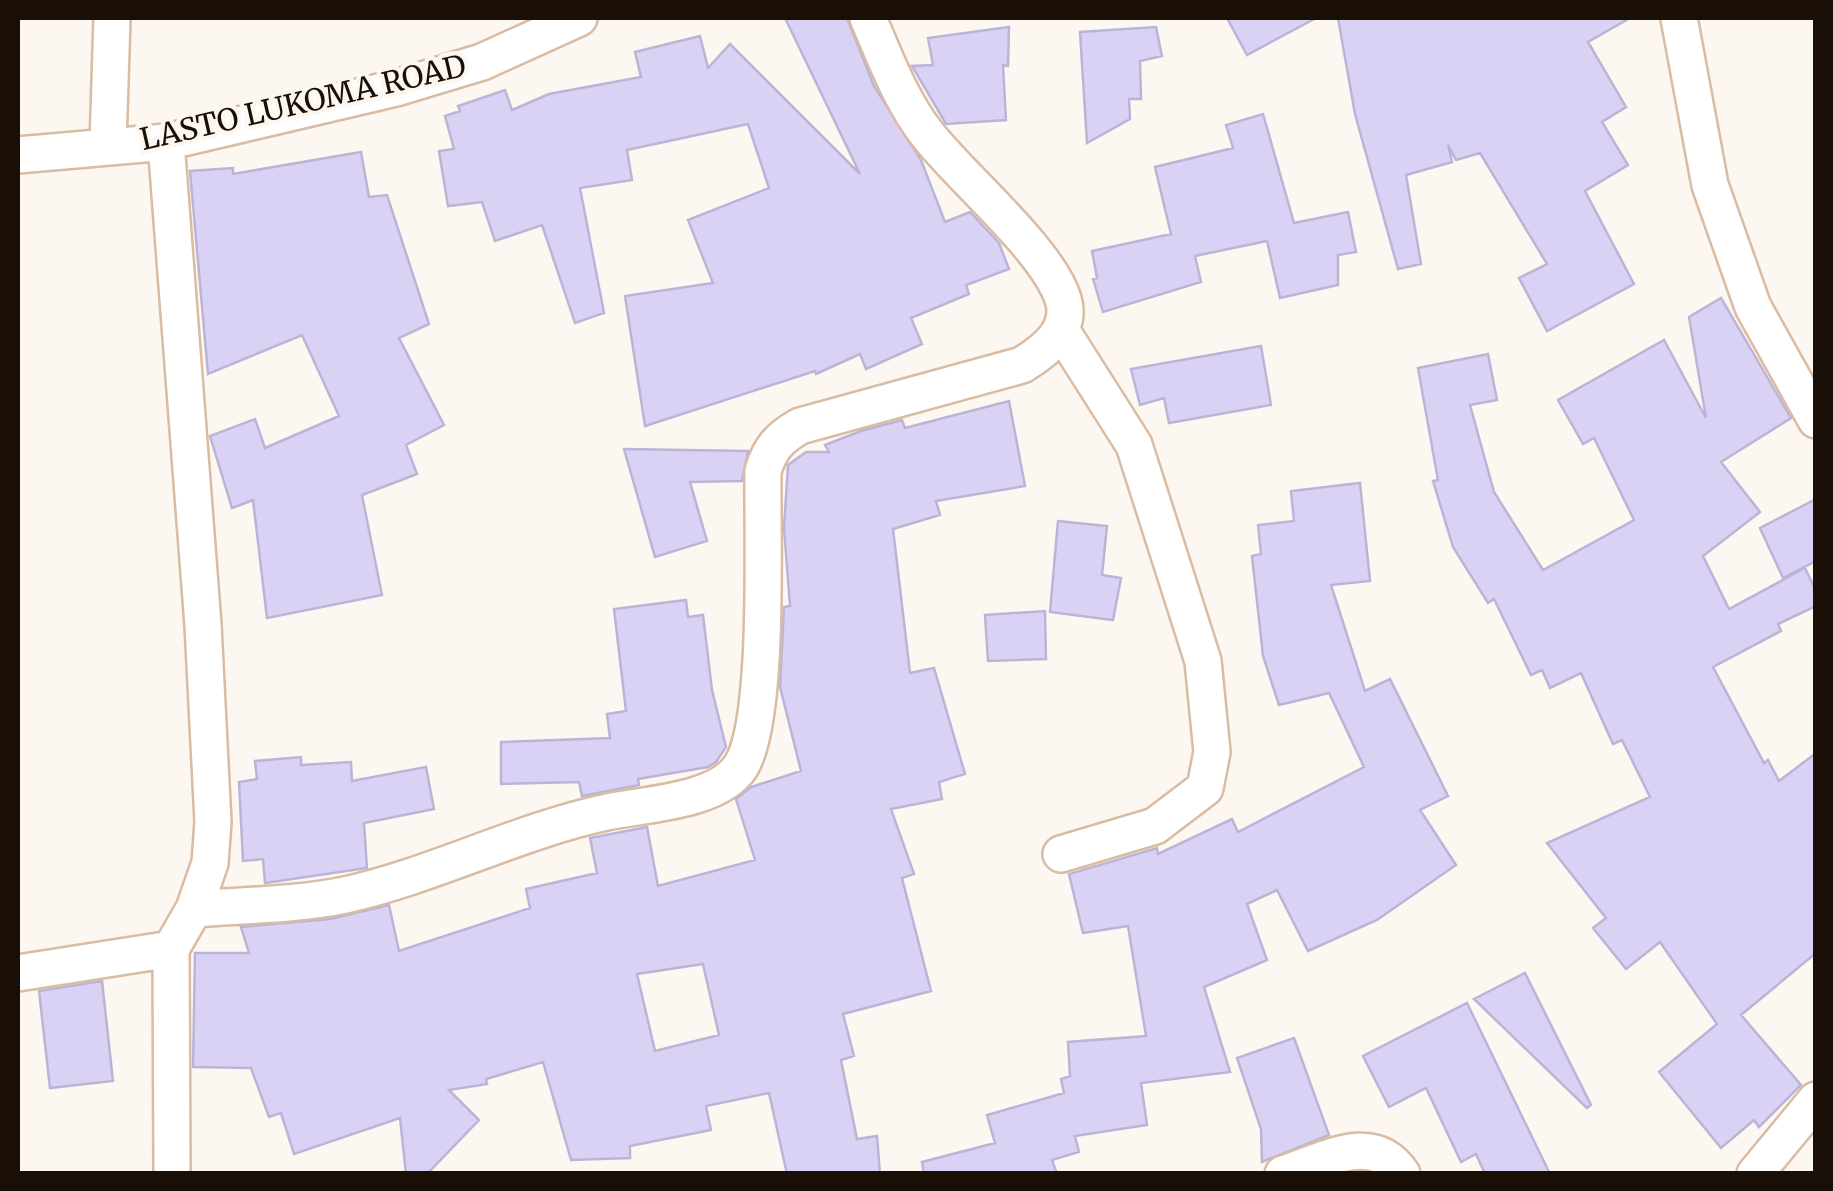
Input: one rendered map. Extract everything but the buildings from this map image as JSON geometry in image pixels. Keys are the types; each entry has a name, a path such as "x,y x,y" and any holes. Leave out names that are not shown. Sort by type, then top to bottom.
{"street":[{"path":"108,146 112,18"},
{"name":"LASTO LUKOMA ROAD","path":"18,155 166,142 448,72 552,34 578,18"},
{"path":"194,910 341,896 449,866 590,816 722,783 740,768 754,738 762,622 763,471 768,452 780,438 800,426 1022,364 1045,352 1062,330 1064,303 1049,271 926,132 904,101 868,18"},
{"path":"1678,18 1710,184 1753,306 1816,420"},
{"path":"166,142 213,822 210,863 194,910 171,949 172,1174"},
{"path":"1061,854 1155,826 1205,788 1212,752 1202,661 1134,444 1062,330"},
{"path":"18,973 171,949"},
{"path":"1755,1174 1816,1100"},
{"path":"1283,1174 1361,1148 1377,1150 1393,1160 1402,1174"}]}
